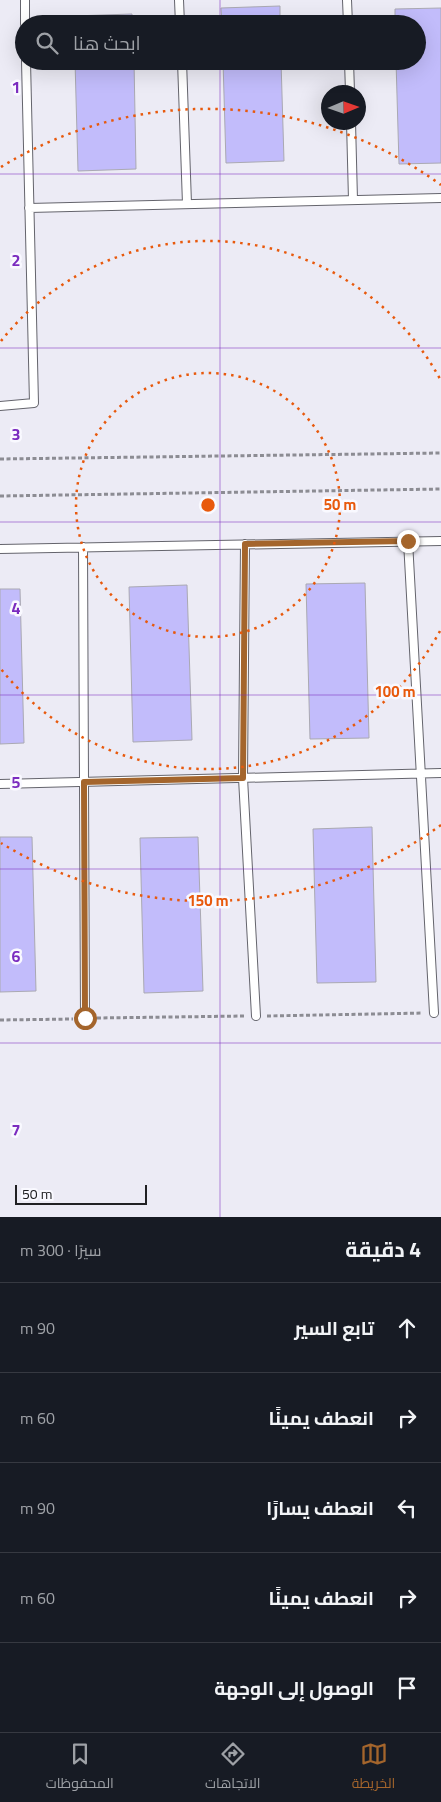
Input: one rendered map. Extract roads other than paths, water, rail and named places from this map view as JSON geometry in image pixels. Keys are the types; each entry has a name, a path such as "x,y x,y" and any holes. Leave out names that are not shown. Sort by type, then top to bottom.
{"lane":[{"path":"24,0 25,15"},
{"path":"180,0 180,15"},
{"path":"347,0 348,15"},
{"path":"0,406 34,403 26,70"},
{"path":"182,70 187,204"},
{"path":"349,70 350,85"},
{"path":"351,130 353,200"},
{"path":"29,208 441,198"},
{"path":"408,541 434,1013"},
{"path":"0,549 441,541"},
{"path":"245,544 243,778 256,1016"},
{"path":"83,547 85,1018"},
{"path":"0,784 441,772"}]}
